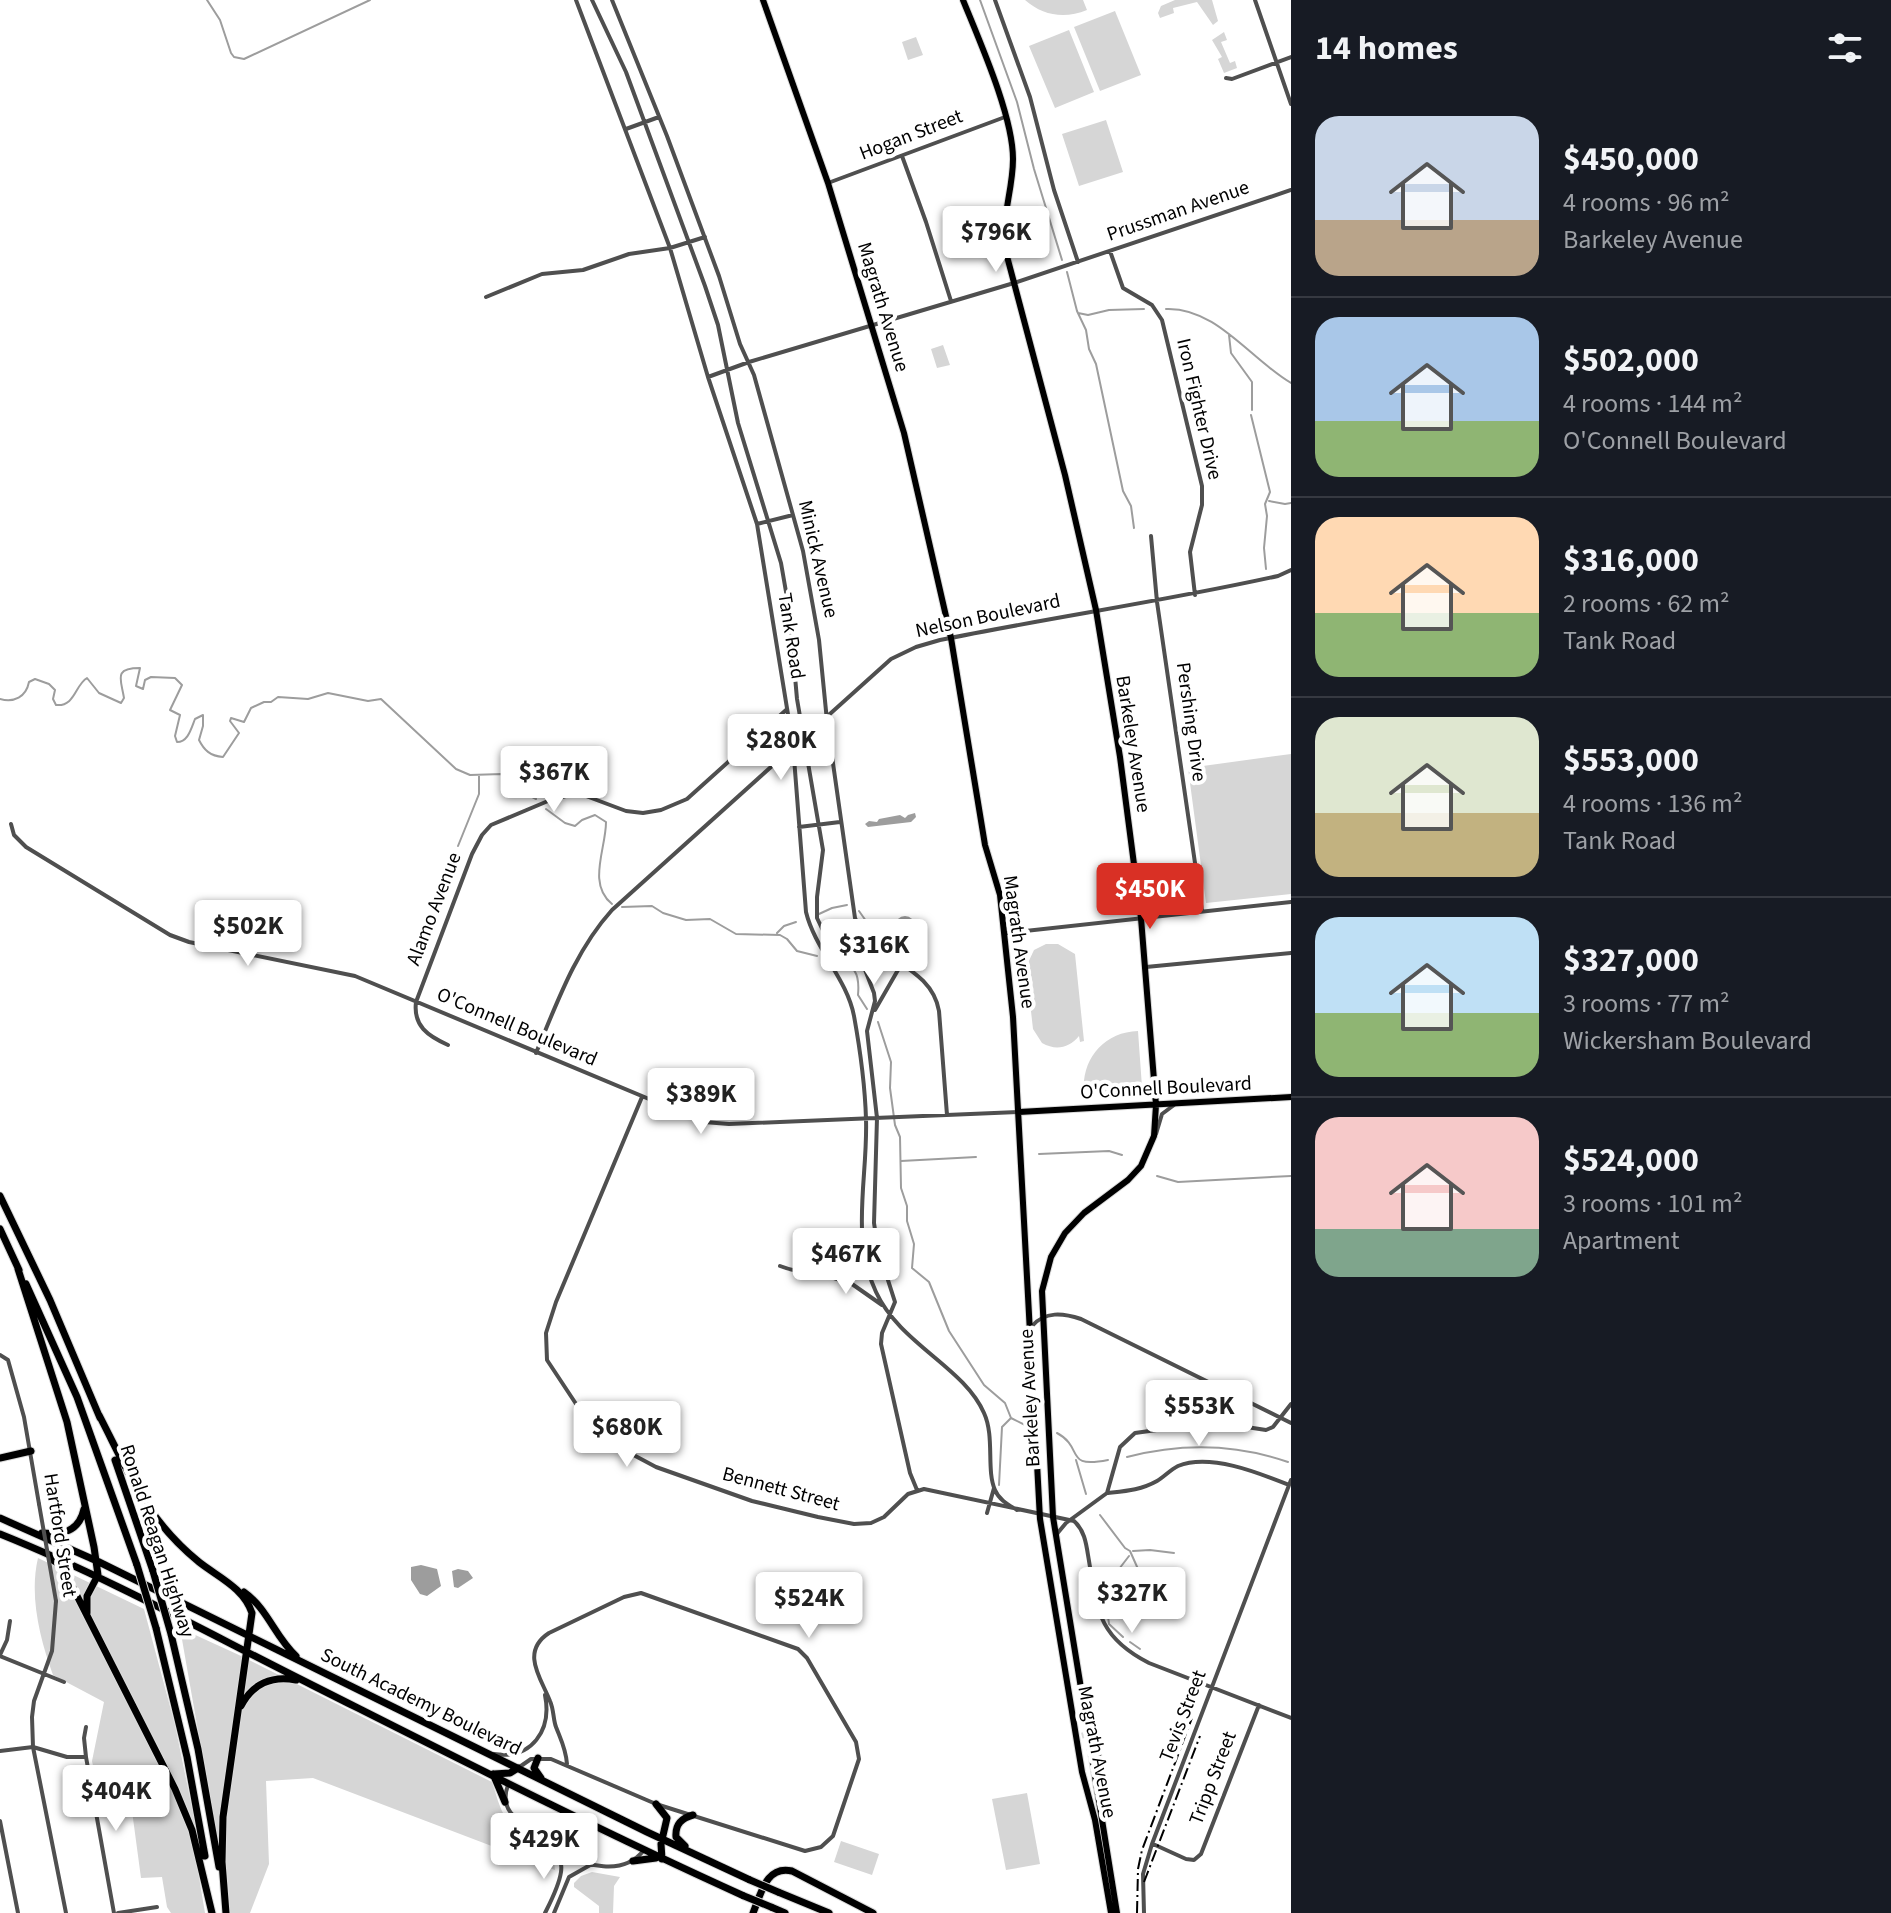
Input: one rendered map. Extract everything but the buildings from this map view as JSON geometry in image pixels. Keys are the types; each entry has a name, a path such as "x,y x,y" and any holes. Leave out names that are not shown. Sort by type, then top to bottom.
{"highway":[{"name":"Ronald Reagan Highway","path":"0,1196 50,1300 99,1415 153,1571 200,1760 226,1913"},
{"name":"Ronald Reagan Highway","path":"0,1229 77,1397 137,1565 156,1628 187,1757 212,1913"},
{"path":"18,1269 67,1422 97,1561 98,1575 87,1596 88,1619"},
{"path":"99,1415 126,1473 156,1518 192,1555 257,1603 283,1642 304,1663"},
{"path":"0,1458 31,1451"},
{"path":"38,1533 57,1534 73,1529 83,1515 85,1502"},
{"name":"South Academy Boulevard","path":"0,1516 643,1830 828,1912"},
{"name":"South Academy Boulevard","path":"0,1535 98,1575 662,1859 785,1913"},
{"path":"40,1551 64,1571 187,1816 201,1856 212,1913"},
{"path":"98,1575 120,1573"},
{"path":"226,1913 222,1862 223,1817 252,1618 250,1606 231,1585"},
{"path":"237,1716 247,1696 266,1681 285,1678 310,1684"},
{"path":"538,1758 534,1768 538,1778"},
{"path":"505,1802 493,1774 510,1773 518,1768"},
{"path":"509,1782 518,1775 538,1778"},
{"path":"633,1861 662,1859 660,1850 667,1823 664,1813 656,1804"},
{"path":"692,1853 679,1841 676,1832 681,1820 693,1815"},
{"path":"644,1850 646,1837 643,1830 659,1830 667,1823"},
{"path":"753,1913 767,1879 773,1872 783,1869 873,1913"}],"main road":[{"name":"Magrath Avenue","path":"763,0 828,183 904,433 951,638 985,845 998,885 1006,933 1019,1112 1039,1515 1081,1763 1114,1913"},
{"name":"Barkeley Avenue","path":"963,0 1005,117 1013,158 1004,216 1004,245 1065,475 1096,610 1120,757 1146,967 1156,1105 1152,1143 1141,1166 1128,1180 1084,1213 1062,1236 1044,1278 1042,1316 1053,1517 1085,1708 1093,1719 1091,1735 1114,1913"},
{"name":"O'Connell Boulevard","path":"1019,1112 1291,1097"},
{"name":"Barkeley Avenue","path":"1091,1735 1099,1769 1096,1780"}],"street":[{"name":"Tank Road","path":"576,0 670,248 708,377 757,524 793,745 808,920 851,1005 855,1023 866,1118 861,1230 869,1275 890,1315 980,1403 989,1428 994,1488 987,1513"},
{"path":"592,0 621,59 718,325 738,423 781,563 803,736 823,850 817,918 827,939 864,967 874,993 875,1001 867,1031 877,1118 874,1223 878,1249 895,1297 881,1344 910,1473 917,1490 931,1490 1078,1524 1084,1536 1099,1614 1105,1629 1142,1660 1291,1718"},
{"name":"Minick Avenue","path":"612,0 705,237 740,344 749,362 793,515 812,596 853,911 858,925 870,941 924,980 936,999 947,1115"},
{"path":"995,0 1030,97 1054,190 1078,262"},
{"path":"1255,0 1291,104"},
{"path":"1226,78 1232,79 1291,57"},
{"path":"626,129 659,117"},
{"name":"Hogan Street","path":"828,183 1005,117"},
{"path":"902,156 951,302"},
{"name":"Prussman Avenue","path":"708,377 1014,283 1291,190"},
{"path":"486,297 542,274 583,270 629,254 670,248 705,237"},
{"name":"Iron Fighter Drive","path":"1110,251 1123,288 1152,305 1162,320 1203,492 1190,552 1195,595"},
{"path":"757,524 793,515"},
{"name":"Pershing Drive","path":"1151,536 1157,602 1202,911"},
{"name":"Nelson Boulevard","path":"536,1053 571,971 606,917 826,715 895,657 922,644 1096,610 1195,595 1278,576 1291,570"},
{"name":"Alamo Avenue","path":"416,1002 472,854 491,825 569,795 586,796 636,812 653,812 671,807 687,799 786,710"},
{"path":"799,827 841,822"},
{"name":"O'Connell Boulevard","path":"11,824 14,835 26,847 170,935 198,944 346,974 698,1120 719,1124 1019,1112"},
{"path":"1006,933 1291,902"},
{"path":"1146,967 1291,953"},
{"path":"855,1023 870,1015 902,963"},
{"path":"416,1002 416,1016 422,1029 430,1037 448,1045"},
{"name":"Bennett Street","path":"642,1097 547,1326 544,1347 547,1360 564,1388 594,1428 623,1451 676,1476 752,1501 861,1524 884,1517 908,1494 917,1490"},
{"path":"1152,1143 1162,1114 1177,1104"},
{"path":"813,1272 830,1267 846,1257 861,1230"},
{"path":"780,1266 852,1284 884,1307"},
{"path":"1030,1328 1042,1316 1057,1314 1081,1319 1291,1423"},
{"name":"Hartford Street","path":"0,1355 8,1360 31,1451 56,1601 52,1651 34,1701 33,1747 66,1913"},
{"path":"1107,1493 1120,1447 1135,1433 1214,1422 1266,1430 1273,1427 1291,1404"},
{"path":"1056,1535 1107,1493 1136,1490 1157,1481 1178,1466 1199,1462 1252,1471 1290,1484"},
{"name":"Tevis Street","path":"1144,1913 1143,1874 1152,1844 1290,1484"},
{"path":"994,1488 1002,1500 1017,1510"},
{"path":"518,1768 538,1758 567,1764 656,1804 799,1850 816,1849 830,1840 858,1765 858,1748 803,1653 793,1646 650,1595 634,1593 549,1633 534,1650 533,1661 565,1746 567,1764"},
{"path":"10,1621 0,1656 64,1682"},
{"path":"486,1752 501,1755 518,1753 535,1743 544,1730 547,1715 544,1689"},
{"name":"Tripp Street","path":"1152,1844 1186,1859 1194,1860 1201,1854 1259,1705"},
{"path":"86,1727 86,1757 116,1913 157,1907"},
{"path":"0,1751 33,1747 67,1757 86,1757"},
{"path":"509,1782 505,1802 507,1811 546,1838 557,1850 580,1862 617,1867 633,1861 644,1850"},
{"path":"0,1821 18,1913"},
{"path":"546,1912 561,1871 557,1850"},
{"path":"554,1913 569,1877 592,1864"}],"shaded area":[{"path":"1025,0 1083,0 1087,10 1054,14 1039,10"},
{"path":"1175,0 1212,0 1218,21 1213,25 1197,2 1173,8 1174,13 1160,18 1158,13 1161,6"},
{"path":"1115,11 1141,75 1100,91 1074,27"},
{"path":"1069,30 1094,92 1055,108 1029,46"},
{"path":"1224,32 1227,40 1221,42 1230,63 1235,61 1237,68 1224,73 1218,59 1222,57 1212,40"},
{"path":"916,37 923,55 908,60 902,42"},
{"path":"1106,120 1123,172 1079,186 1062,134"},
{"path":"943,345 950,365 937,368 931,349"},
{"path":"1291,754 1291,894 1206,903 1188,768"},
{"path":"915,813 916,817 911,822 868,827 865,824 900,815 905,818"},
{"path":"905,916 912,919 915,926 912,933 905,936 898,933 895,926 898,919"},
{"path":"1046,944 1058,944 1075,954 1084,1041 1080,1042 1079,1036 1062,1047 1042,1043 1033,1029 1026,967 1034,950"},
{"path":"1138,1031 1140,1090 1084,1093 1086,1069 1097,1050 1115,1036"},
{"path":"38,1558 144,1609 175,1725 197,1832 194,1847 205,1913 171,1913 167,1907 162,1877 141,1878 130,1796 100,1800 92,1761 104,1702 53,1675 35,1602"},
{"path":"421,1565 437,1569 441,1586 427,1596 420,1594 411,1580 411,1567"},
{"path":"452,1571 468,1571 473,1578 458,1588 454,1587"},
{"path":"180,1628 492,1782 506,1818 519,1829 542,1840 553,1856 555,1870 313,1778 266,1781 269,1864 250,1913 230,1913"},
{"path":"1027,1793 1040,1864 1006,1870 992,1799"},
{"path":"841,1841 879,1854 872,1875 834,1862"},
{"path":"592,1872 620,1877 614,1886 613,1913 599,1913 599,1906 574,1887 581,1876"}],"waterway":[{"path":"207,0 220,20 231,53 244,59 370,0"},
{"path":"980,0 1017,102 1062,260"},
{"path":"1067,272 1096,364 1134,528"},
{"path":"1078,313 1088,315 1109,310 1144,309"},
{"path":"1166,309 1201,316 1217,325 1291,383"},
{"path":"1229,335 1231,353 1252,382 1252,410"},
{"path":"1251,415 1270,492 1265,504 1266,569"},
{"path":"1269,501 1291,503"},
{"path":"0,699 19,698 29,682 35,679 49,684 55,690 53,699 56,705 62,705 71,699 87,678 99,693 121,703 124,698 122,672 140,668 136,686 143,689 145,680 151,677 175,678 182,685 170,710 180,715 175,736 177,742 186,737 195,719 203,715 199,740 208,752 223,757 239,733 231,718 244,722 251,708 264,702 278,697 308,699 328,693 368,701 381,699 456,769 470,775 502,774 521,791 536,799"},
{"path":"458,846 479,794 479,776"},
{"path":"546,809 565,823 575,826 595,815 606,822 599,876 605,896 612,904"},
{"path":"819,914 847,905"},
{"path":"622,907 652,906 686,920 710,919 736,934 780,935 797,951 817,956"},
{"path":"859,911 878,938"},
{"path":"777,933 784,926 796,922"},
{"path":"894,949 923,945"},
{"path":"833,958 851,967 857,975 858,995 867,1009"},
{"path":"878,1022 891,1062 890,1088 895,1125 900,1137 901,1188 914,1244 912,1268 929,1282 949,1331 984,1385 1005,1403 1011,1418 1029,1427"},
{"path":"1039,1154 1109,1151 1122,1155"},
{"path":"901,1161 976,1157"},
{"path":"1157,1176 1178,1182 1291,1176"},
{"path":"999,1485 1002,1427 1011,1418"},
{"path":"1057,1433 1079,1459 1085,1462 1108,1460"},
{"path":"1127,1457 1168,1449 1208,1448 1248,1452 1288,1462"},
{"path":"1076,1460 1086,1494"},
{"path":"1100,1515 1130,1551 1138,1569 1162,1601"},
{"path":"1133,1551 1174,1553"},
{"path":"1123,1637 1109,1624 1107,1609 1116,1573 1129,1556"},
{"path":"1130,1642 1140,1649"}],"tunnel":[{"path":"1092,1731 1093,1739"},
{"path":"1084,1732 1086,1740"}],"railway":[{"path":"1137,1913 1138,1869 1142,1850 1192,1718"},
{"path":"1144,1882 1200,1736"}]}
